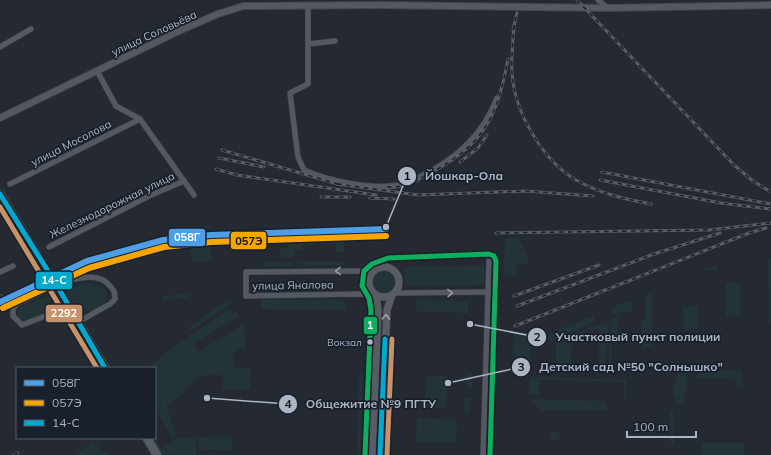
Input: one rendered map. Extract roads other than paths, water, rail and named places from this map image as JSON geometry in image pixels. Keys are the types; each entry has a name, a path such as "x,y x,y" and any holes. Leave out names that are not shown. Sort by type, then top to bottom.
{"main road":[{"path":"0,194 40,260"},
{"path":"380,455 387,310 398,283 395,272 386,267 377,269 371,274 369,281 370,289 376,295 382,297 393,294"},
{"path":"59,291 104,367"},
{"path":"372,455 378,310 376,295"},
{"path":"148,439 157,455"}],"street":[{"path":"598,0 608,8"},
{"name":"улица Соловьёва","path":"0,118 181,30 243,6 308,6 386,3 608,8 771,5"},
{"path":"308,6 308,84 290,94 298,157 304,170 316,174 375,186 399,185 443,165 461,152 472,142 484,125 497,98"},
{"path":"0,47 31,29"},
{"path":"308,44 335,41"},
{"path":"97,70 116,106 140,119 194,195"},
{"name":"улица Мосолова","path":"10,184 140,119"},
{"name":"Железнодорожная улица","path":"49,247 149,196 184,182"},
{"path":"483,455 489,261"},
{"path":"0,272 13,266"},
{"name":"улица Яналова","path":"376,295 246,296 246,272 361,271 377,269"},
{"path":"69,307 22,325 16,321 13,316 13,309 17,304 68,281 88,278 104,281 114,291 114,299 110,304 78,322"},
{"path":"393,294 489,292"}],"tunnel":[{"path":"40,260 59,291"}],"railway":[{"path":"577,0 734,165 753,181 771,192"},
{"path":"513,30 517,13"},
{"path":"514,25 512,50 512,74 514,89 518,104 532,134 542,148 564,171 585,185 612,195 651,204"},
{"path":"413,182 453,159 468,148 480,135 497,104 508,59"},
{"path":"460,162 478,148 487,135"},
{"path":"222,150 341,185"},
{"path":"219,158 264,167"},
{"path":"216,169 237,175 376,195"},
{"path":"602,172 771,204"},
{"path":"387,187 397,187 418,180"},
{"path":"600,180 721,203 771,209"},
{"path":"337,184 418,195 526,191 593,196"},
{"path":"321,197 350,197"},
{"path":"370,198 394,199"},
{"path":"496,233 709,230 771,223"},
{"path":"515,326 749,233 766,228"},
{"path":"517,306 654,254 720,233"},
{"path":"514,296 599,265"},
{"path":"0,306 70,273"},
{"path":"14,455 18,453"}],"place":[{"name":"Йошкар-Ола","path":"386,227"},
{"name":"Участковый пункт полиции","path":"470,324"},
{"name":"Вокзал","path":"370,342"},
{"name":"Детский сад №50 \"Солнышко\"","path":"448,383"},
{"name":"Общежитие №9 ПГТУ","path":"207,398"}]}
